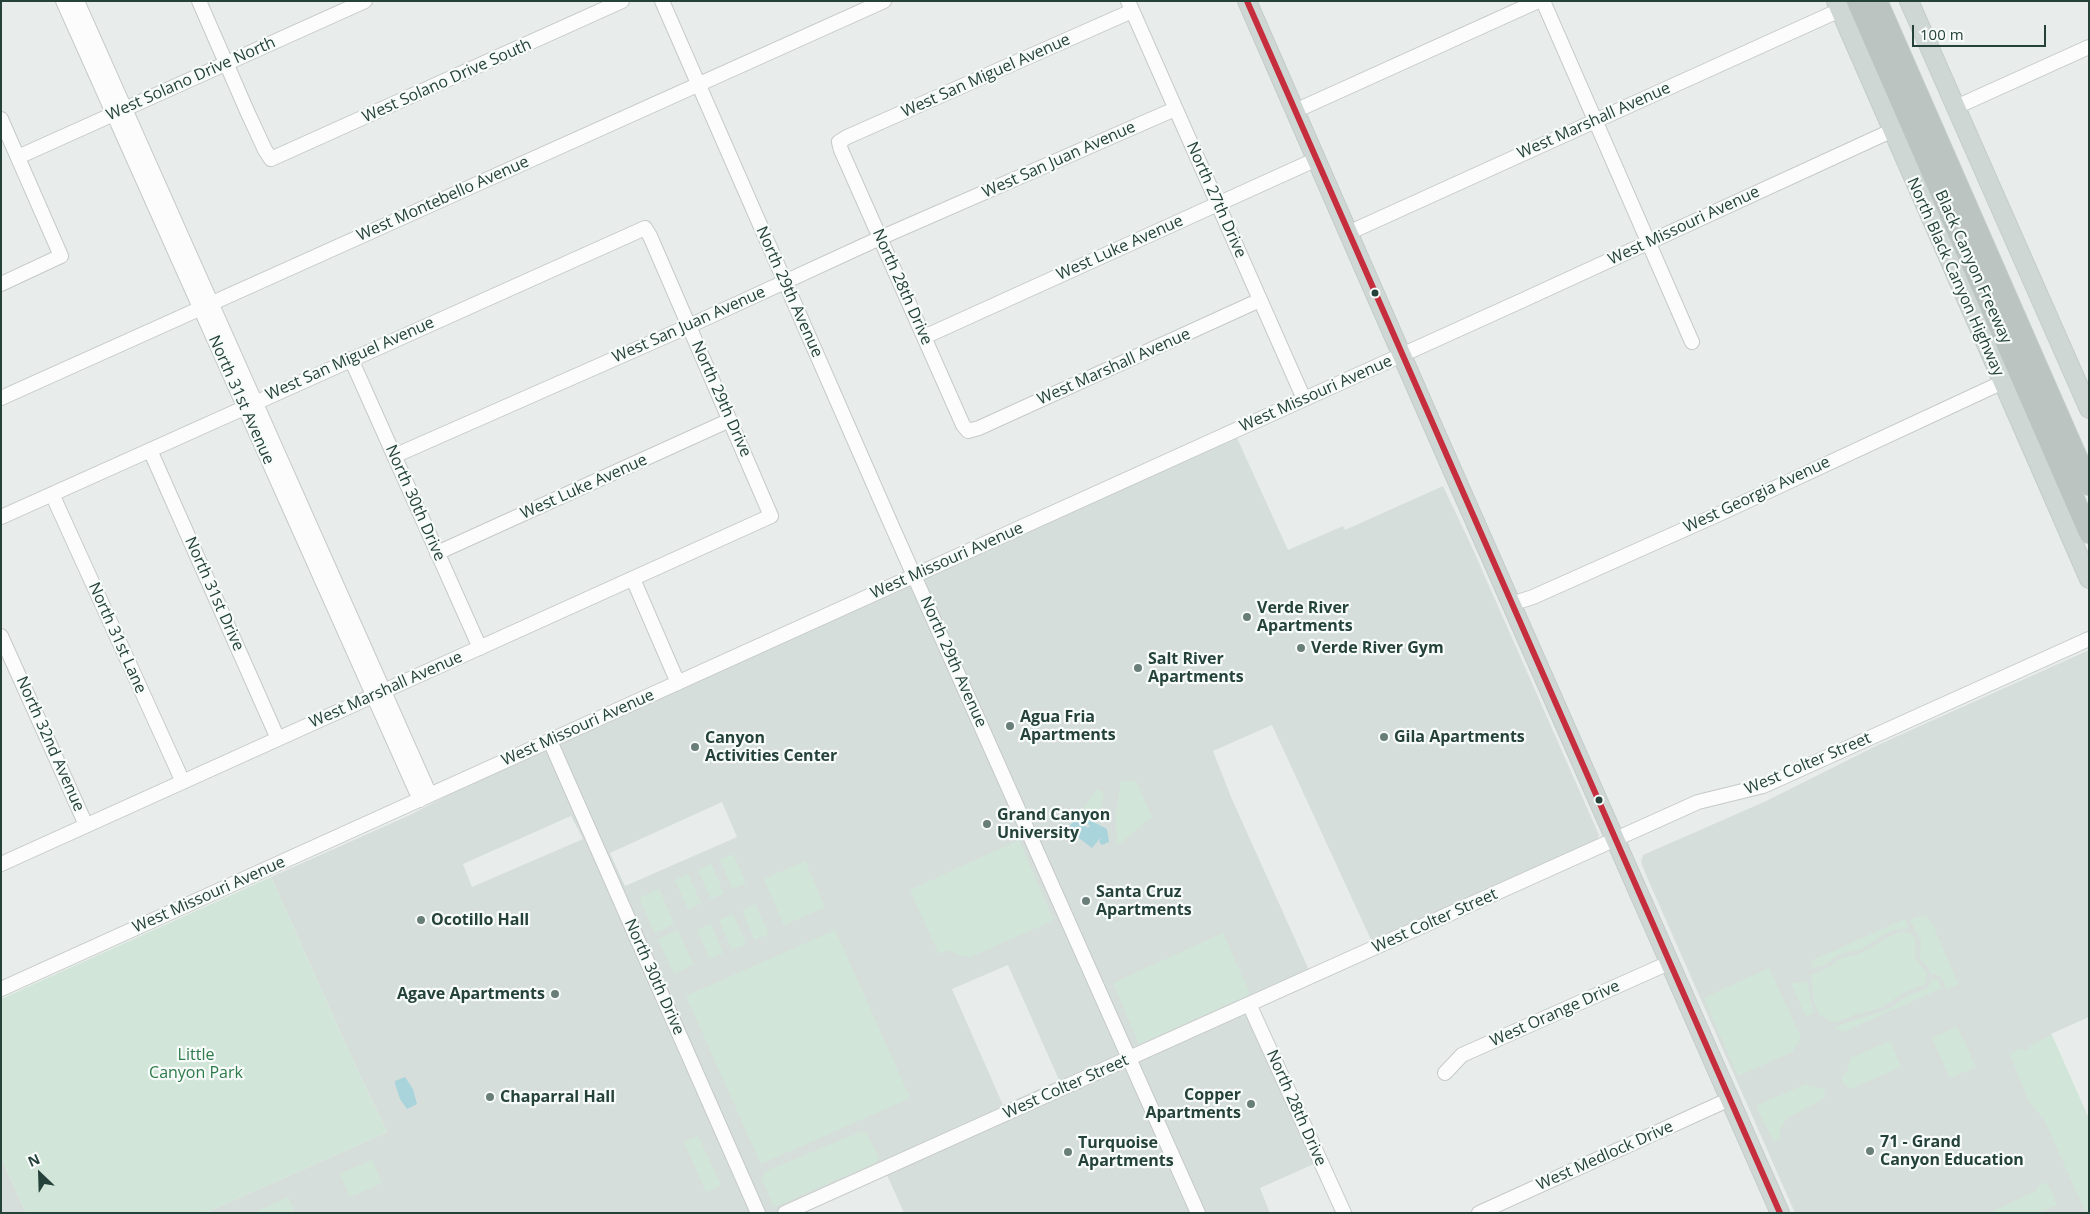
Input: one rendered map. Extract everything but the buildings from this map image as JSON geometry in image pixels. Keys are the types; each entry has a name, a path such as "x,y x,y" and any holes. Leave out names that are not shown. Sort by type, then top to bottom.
{"highway":[{"path":"1868,1 2089,504"},
{"path":"1877,1 2089,485"},
{"name":"Black Canyon Freeway","path":"1890,1 2089,454"},
{"name":"Black Canyon Freeway","path":"1844,4 2089,534"}],"main road":[{"path":"1247,1 1780,1213"},
{"path":"1909,1 2089,409"},
{"name":"North Black Canyon Highway","path":"1844,4 1891,130 2089,579"}],"street":[{"name":"North 31st Avenue","path":"63,1 119,112 425,797"},
{"name":"North 31st Avenue","path":"77,1 119,112"},
{"path":"199,1 227,63"},
{"name":"West Solano Drive North","path":"18,157 365,1"},
{"name":"West Solano Drive South","path":"227,63 261,142 271,159 622,1"},
{"name":"North 29th Avenue","path":"662,1 914,576 1031,834 1128,1058 1198,1213"},
{"name":"West Montebello Avenue","path":"1,398 884,1"},
{"path":"1296,111 1538,1"},
{"path":"1543,1 1692,342"},
{"name":"West Marshall Avenue","path":"1348,233 1595,121 1844,4"},
{"name":"North 27th Drive","path":"1130,6 1304,399"},
{"name":"West San Miguel Avenue","path":"839,142 1130,6"},
{"path":"1956,107 2089,47"},
{"name":"West San Juan Avenue","path":"394,456 1175,108"},
{"path":"1,119 61,256 1,284"},
{"name":"West Missouri Avenue","path":"1,989 1402,355 1891,130"},
{"name":"North 28th Drive","path":"839,142 963,426 968,431"},
{"name":"West Luke Avenue","path":"924,336 1317,160"},
{"name":"West San Miguel Avenue","path":"1,516 645,228"},
{"name":"North 29th Drive","path":"645,228 771,516"},
{"name":"West Marshall Avenue","path":"968,431 979,428 1260,300"},
{"name":"North 30th Drive","path":"351,359 480,648"},
{"name":"West Georgia Avenue","path":"1512,604 1533,597 1707,519 2002,383"},
{"name":"West Luke Avenue","path":"437,553 730,420"},
{"name":"North 31st Drive","path":"150,450 278,739"},
{"name":"North 31st Lane","path":"52,494 183,782"},
{"name":"West Marshall Avenue","path":"1,864 771,516"},
{"path":"633,579 678,682"},
{"name":"North 32nd Avenue","path":"1,636 86,825"},
{"name":"West Colter Street","path":"785,1213 1698,802 1763,786 2089,639"},
{"name":"North 30th Drive","path":"550,741 758,1213"},
{"name":"West Orange Drive","path":"1445,1073 1462,1055 1671,962"},
{"name":"North 28th Drive","path":"1249,1004 1344,1213"},
{"name":"West Medlock Drive","path":"1479,1213 1730,1099"}],"shaded area":[{"name":"Grand Canyon University","path":"1237,438 1288,550 1343,526 1345,530 1443,486 1599,835 1596,841 1372,942 1272,725 1213,751 1231,797 1309,970 1241,1000 1314,1164 1260,1188 1270,1213 904,1213 887,1175 804,1213 205,1213 387,1132 271,877 410,815 504,766","holes":["722,802 737,837 625,886 610,853","571,816 583,839 472,887 463,864","1008,965 1059,1080 1003,1105 952,989"]},
{"path":"2089,650 2089,1017 2051,1034 2089,1119 2089,1213 1795,1213 1646,875 1641,862 1643,855 1764,802 1880,744"},
{"path":"1,1157 26,1213 1,1213"}],"green space":[{"path":"1121,781 1136,781 1152,817 1117,846 1116,815"},
{"path":"1097,789 1104,793 1099,813 1083,809"},
{"path":"1019,840 1053,919 970,957 947,950 939,954 910,890"},
{"path":"733,854 746,883 733,889 720,860"},
{"path":"805,861 825,907 784,925 764,879"},
{"path":"711,864 724,893 711,899 698,870"},
{"path":"688,874 701,903 688,909 675,880"},
{"name":"Little Canyon Park","path":"271,877 387,1132 205,1213 26,1213 1,1157 1,999"},
{"path":"659,889 674,924 655,933 639,898"},
{"path":"755,904 769,934 755,940 742,910"},
{"path":"733,914 746,944 732,950 719,920"},
{"path":"1921,916 1927,917 1932,923 1958,984 1947,989 1940,975 1931,974 1928,967 1920,959 1921,940 1910,920"},
{"path":"1905,919 1908,928 1890,931 1861,949 1840,954 1824,965 1812,968 1813,960"},
{"path":"711,924 723,953 710,959 697,930"},
{"path":"678,930 693,964 674,974 658,939"},
{"path":"835,930 910,1098 761,1164 686,996"},
{"path":"1901,932 1910,933 1916,940 1915,957 1927,974 1925,984 1904,992 1881,1008 1856,1014 1839,1021 1832,1022 1820,1015 1814,1003 1811,975 1828,968 1841,958 1860,954"},
{"path":"1223,933 1250,994 1139,1044 1113,983"},
{"path":"1769,968 1801,1038 1792,1052 1738,1076 1704,998"},
{"path":"1932,979 1938,979 1942,988 1843,1032 1834,1027 1887,1010 1906,997 1928,987"},
{"path":"1805,982 1808,985 1813,1013 1806,1017 1791,983"},
{"path":"1957,1027 1976,1067 1950,1078 1932,1038"},
{"path":"2052,1035 2089,1119 2089,1213 2086,1213 2044,1119 2029,1102 2010,1054 2021,1048 2027,1051 2030,1046"},
{"path":"1890,1041 1901,1067 1850,1089 1842,1081 1851,1058"},
{"path":"1806,1084 1823,1089 1825,1098 1787,1118 1780,1130 1780,1139 1774,1142 1756,1106"},
{"path":"861,1132 866,1133 869,1138 879,1158 877,1162 774,1207 762,1179 766,1171"},
{"path":"698,1136 721,1185 706,1192 684,1142"},
{"path":"372,1160 382,1183 350,1197 340,1174"},
{"path":"2047,1182 2057,1205 2039,1213 1989,1213 2038,1190 2037,1187"},
{"path":"288,1197 295,1213 254,1213"}],"water":[{"path":"1080,815 1107,829 1109,842 1102,845 1099,842 1101,837 1092,848 1067,829 1075,819 1088,828 1090,826 1079,817"},
{"path":"405,1077 413,1089 417,1104 407,1109 400,1099 395,1084 395,1081"}],"transit line":[{"path":"1247,1 1780,1213"}],"place":[{"name":"Verde River Apartments","path":"1247,617"},
{"name":"Verde River Gym","path":"1301,648"},
{"name":"Salt River Apartments","path":"1138,668"},
{"name":"Agua Fria Apartments","path":"1010,726"},
{"name":"Gila Apartments","path":"1384,737"},
{"name":"Canyon Activities Center","path":"695,747"},
{"name":"Grand Canyon University","path":"987,824"},
{"name":"Santa Cruz Apartments","path":"1086,901"},
{"name":"Ocotillo Hall","path":"421,920"},
{"name":"Agave Apartments","path":"555,994"},
{"name":"Chaparral Hall","path":"490,1097"},
{"name":"Copper Apartments","path":"1251,1104"},
{"name":"71 - Grand Canyon Education","path":"1870,1151"},
{"name":"Turquoise Apartments","path":"1068,1152"}]}
